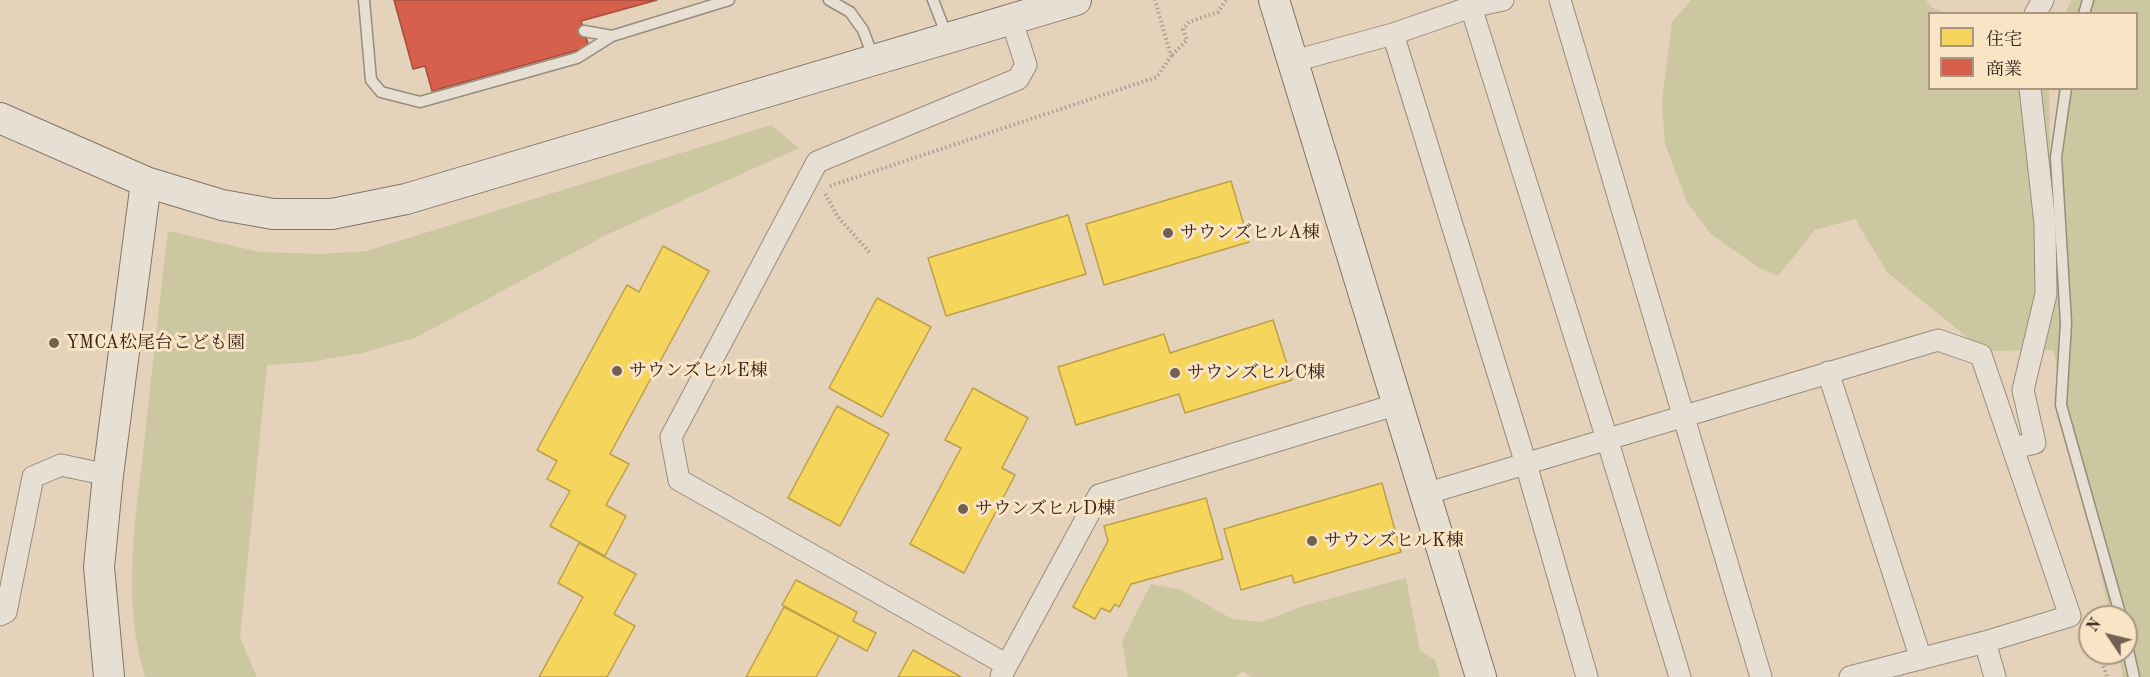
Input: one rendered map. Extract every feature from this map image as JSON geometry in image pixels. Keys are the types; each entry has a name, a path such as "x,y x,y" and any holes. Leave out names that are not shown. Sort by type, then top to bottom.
{"street":[{"path":"0,118 146,182 222,205 273,214 332,214 406,199 1076,0"},
{"path":"1274,0 1481,677"},
{"path":"1294,62 1503,0"},
{"path":"1560,0 1761,677"},
{"path":"1471,8 1608,439 1680,677"},
{"path":"1011,18 1026,65 1018,79 817,162 671,437 679,480 1004,671 1099,495 1398,404"},
{"path":"1393,34 1526,464 1587,677"},
{"path":"2013,448 2036,443 2023,390 2046,294 2045,224 2030,90"},
{"path":"109,677 99,567 108,475 146,182"},
{"path":"1425,494 1938,340 1981,355 2070,616 1986,642 1851,677"},
{"path":"1828,372 1921,659"},
{"path":"0,615 6,612 33,477 61,465 108,475"},
{"path":"1986,642 1995,677"}],"lane":[{"path":"364,0 371,80 381,92 420,102 577,58 612,36 729,0"},
{"path":"829,0 850,12 863,30 874,59"},
{"path":"933,0 947,37"},
{"path":"584,31 612,36"},
{"path":"2066,90 2056,157 2066,323 2061,405 2118,605"}],"path":[{"path":"1155,0 1171,56"},
{"path":"818,201 826,188 1157,76 1187,39 1183,29 1189,22 1218,12 1226,0"},
{"path":"824,191 838,217 871,254"}],"shaded area":[{"path":"1691,0 1926,0 1932,8 1945,12 1928,12 1928,90 2049,90 2053,325 2058,90 2138,90 2138,12 2066,12 2072,0 2150,0 2150,677 2123,677 2120,665 2138,665 2138,605 2107,605 2053,350 1984,351 1887,272 1855,219 1815,230 1778,276 1759,268 1711,234 1687,202 1665,144 1662,101 1672,22"},
{"path":"771,125 799,148 606,235 415,338 362,353 310,362 267,365 240,637 257,677 145,677 134,618 133,557 168,231 260,252 321,254 367,251"},
{"path":"1406,578 1420,650 1435,660 1440,677 1252,677 1243,671 1235,677 1128,677 1122,641 1151,584 1181,590 1232,619 1261,622 1306,605"}],"building: 住宅":[{"name":"サウンズヒルA棟","path":"1231,181 1249,242 1104,285 1086,224"},
{"path":"1068,215 1086,274 946,316 928,258"},
{"name":"サウンズヒルE棟","path":"663,246 709,271 610,454 629,464 606,505 626,516 605,556 550,526 570,491 547,479 557,461 537,450 627,285 639,292"},
{"path":"877,298 931,327 882,417 829,388"},
{"name":"サウンズヒルC棟","path":"1273,320 1292,380 1185,413 1179,394 1076,425 1058,367 1164,334 1170,353"},
{"name":"サウンズヒルD棟","path":"973,388 1028,418 1002,468 1015,475 964,573 910,544 961,448 945,440"},
{"path":"837,406 889,434 840,526 788,498"},
{"name":"サウンズヒルK棟","path":"1382,483 1401,552 1294,583 1292,575 1241,590 1224,529"},
{"path":"1206,498 1223,559 1131,584 1119,607 1115,604 1110,612 1101,608 1095,619 1073,607 1108,541 1104,526"},
{"path":"579,543 636,574 614,614 635,626 607,677 539,677 583,597 558,583"},
{"path":"796,580 857,612 853,621 876,633 867,651 782,605"},
{"path":"784,607 839,636 816,677 746,677"},
{"path":"913,650 961,677 898,677"}],"building: 商業":[{"path":"394,0 657,0 581,21 589,47 432,91 425,66 413,69"}],"place":[{"name":"サウンズヒルA棟","path":"1168,233"},
{"name":"YMCA松尾台こども園","path":"54,343"},
{"name":"サウンズヒルE棟","path":"617,371"},
{"name":"サウンズヒルC棟","path":"1175,373"},
{"name":"サウンズヒルD棟","path":"963,509"},
{"name":"サウンズヒルK棟","path":"1312,541"}]}
